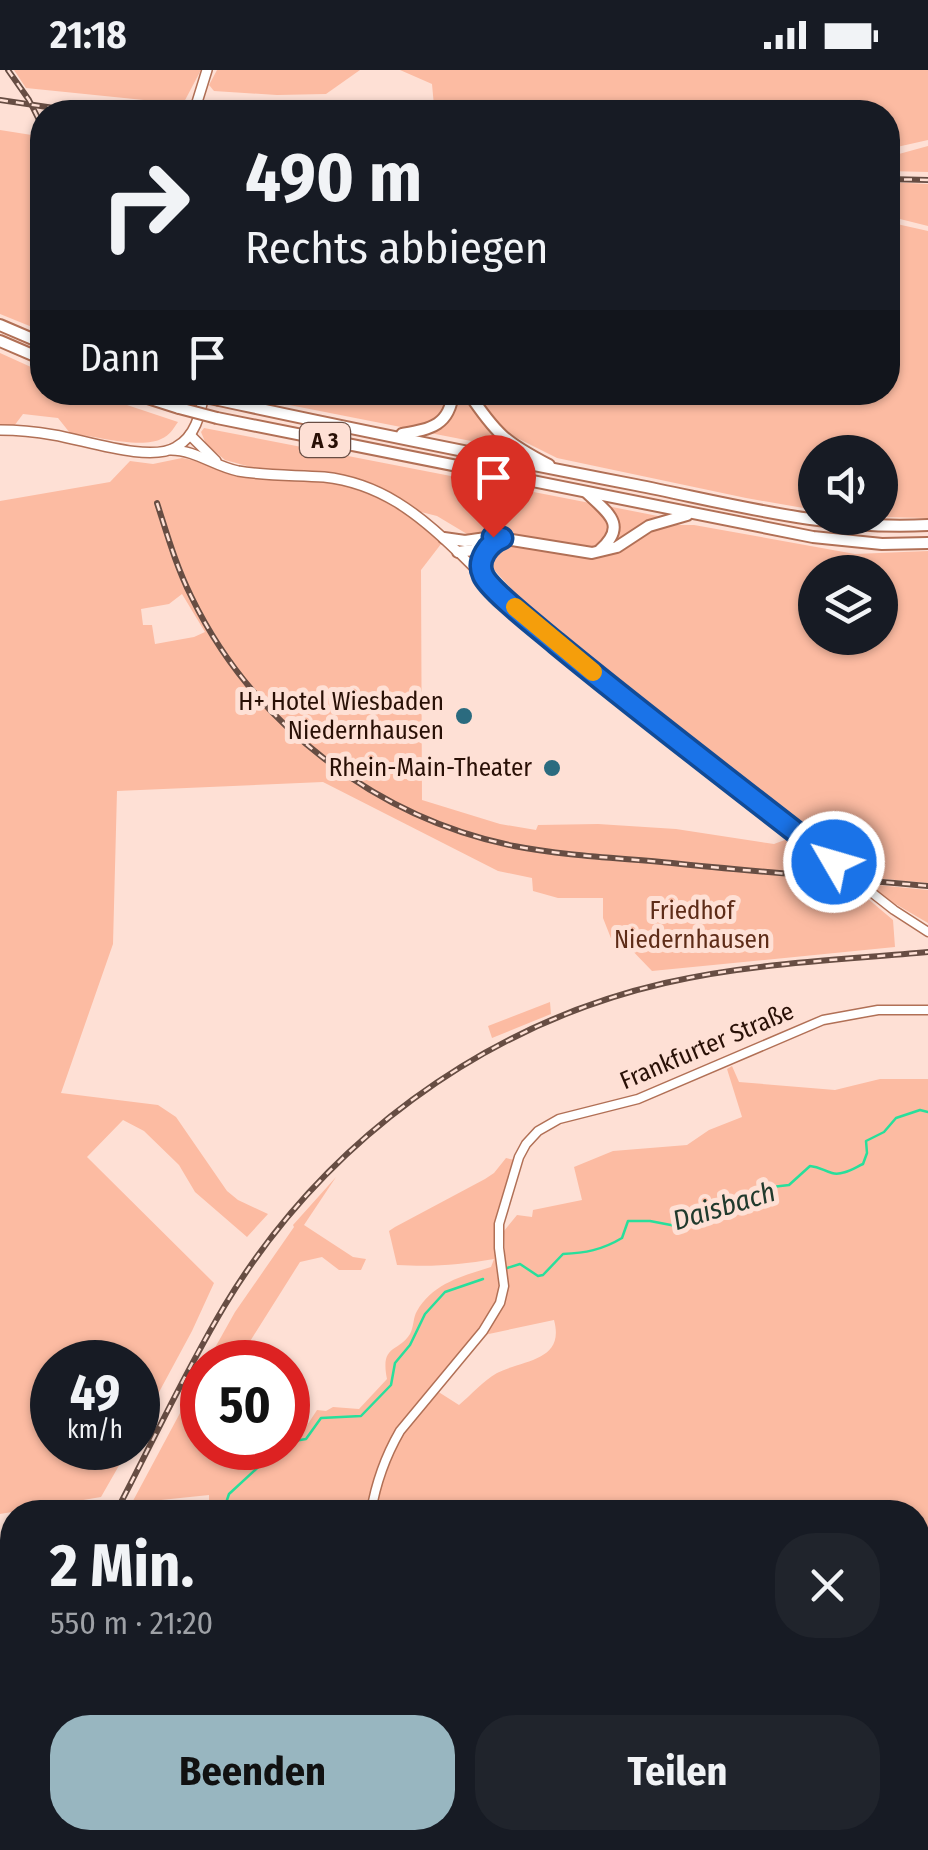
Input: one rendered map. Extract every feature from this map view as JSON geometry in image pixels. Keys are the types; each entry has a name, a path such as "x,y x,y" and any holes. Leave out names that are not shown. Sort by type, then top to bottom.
{"highway":[{"path":"0,325 30,338"},
{"path":"0,341 30,354"},
{"name":"A 3","path":"170,405 217,418 824,539 928,543"},
{"name":"A 3","path":"243,405 817,520 890,527 928,525"},
{"path":"394,436 436,425 450,405"},
{"path":"477,405 502,437 558,470"},
{"path":"587,492 614,524 613,534 598,552"},
{"path":"458,552 484,537 598,552 616,547 649,526 693,514"},
{"path":"444,538 459,542 476,540"},
{"path":"458,552 499,539"},
{"path":"483,576 484,556 499,539"}],"main road":[{"path":"197,100 206,70"},
{"path":"171,450 190,435 201,405"},
{"path":"0,430 53,434 148,454 186,451 224,467 257,474 326,478 368,488 409,509 526,619 928,932"},
{"path":"190,435 191,446 201,457"},
{"path":"190,435 224,467"},
{"name":"Frankfurter Straße","path":"373,1500 376,1482 400,1430 484,1331 500,1303 504,1286 499,1224 519,1157 532,1136 551,1122 638,1100 804,1027 864,1012 928,1010"}],"green space":[{"path":"14,70 201,70 185,100 144,100 26,88"},
{"path":"217,70 360,70 326,94 277,95 214,91 209,85"},
{"path":"400,70 928,70 928,140 900,146 900,100 433,100 432,84"},
{"path":"0,130 30,135 30,326 0,314"},
{"path":"928,146 928,172 900,171 900,154"},
{"path":"900,183 928,184 928,226 900,219"},
{"path":"900,225 928,231 928,518 898,517 898,435 798,435 798,507 557,458 507,433 482,405 900,405"},
{"path":"0,353 30,367 30,405 127,405 178,422 164,437 142,443 70,433 58,418 23,414 14,426 0,427"},
{"path":"290,405 446,405 430,422 411,429"},
{"path":"473,405 507,448 430,433 454,406"},
{"path":"204,428 590,503 608,518 609,536 589,549 493,532 467,534 372,484 326,473 258,469 225,460 206,444 201,432"},
{"name":"Friedhof Niedernhausen","path":"182,458 233,474 330,483 382,500 441,544 421,570 422,800 500,824 536,830 538,825 598,824 676,829 774,844 793,837 857,888 851,893 861,893 893,920 895,947 652,971 625,943 616,951 603,918 603,898 558,898 533,891 532,878 498,871 323,782 117,791 113,944 61,1093 158,1105 176,1117 227,1191 268,1214 247,1237 195,1192 179,1165 144,1131 123,1120 87,1157 214,1283 187,1340 180,1340 180,1353 160,1390 160,1340 30,1340 30,1470 116,1470 101,1497 0,1500 0,501 110,482 130,461 153,464","holes":["182,594 205,632 155,644 152,625 143,625 141,609 169,604"]},
{"path":"607,506 663,517 613,545 618,525"},
{"path":"694,525 855,554 928,551 928,883 863,877 530,609 486,561 506,547 519,546 576,557 598,557 615,552 653,530"},
{"path":"868,884 928,890 928,923 892,902"},
{"path":"550,1002 551,1014 492,1038 488,1026"},
{"path":"732,1066 739,1082 835,1090 880,1079 928,1079 928,1500 209,1500 209,1495 133,1500 150,1470 160,1470 160,1450 180,1413 180,1470 310,1470 310,1421 317,1410 359,1409 387,1379 388,1354 410,1334 424,1301 449,1282 491,1267 494,1259 446,1265 397,1265 389,1231 485,1179 506,1158 514,1160 495,1222 495,1256 505,1253 504,1231 517,1215 532,1217 533,1210 582,1200 574,1167 613,1151 687,1145 709,1130 742,1117 727,1069","holes":["554,1320 554,1344 548,1351 497,1373 459,1405 437,1391 484,1335"]},
{"path":"336,1177 304,1225 353,1257 366,1259 361,1270 339,1270 322,1257 300,1262 251,1340 219,1340 294,1227"}],"waterway":[{"name":"Daisbach","path":"507,1268 520,1264 538,1276 543,1275 563,1254 593,1250 622,1238 628,1221 676,1226 737,1197 745,1202 751,1196 766,1196 772,1187 789,1185 810,1166 836,1174 848,1171 863,1164 866,1141 884,1132 896,1118 920,1110 928,1112"},
{"name":"Daisbach","path":"310,1433 321,1418 361,1416 391,1385 395,1363 410,1345 425,1314 445,1292 483,1279"},
{"name":"Daisbach","path":"227,1500 255,1470"}],"railway":[{"path":"8,70 30,102"},
{"path":"0,100 30,104"},
{"path":"900,179 928,180"},
{"path":"157,503 191,596 248,685 284,724 324,758 367,788 414,813 463,832 534,849 928,886"},
{"path":"122,1500 210,1330 264,1247 309,1193 359,1143 413,1099 471,1061 533,1028 598,1002 665,983 730,971 928,952"}],"slow traffic":[{"path":"515,607 593,672"}],"place":[{"name":"H+ Hotel Wiesbaden Niedernhausen","path":"464,716"},
{"name":"Rhein-Main-Theater","path":"552,768"}],"route":[{"path":"493,537 502,538 486,550 483,576 526,619 834,862"}]}
